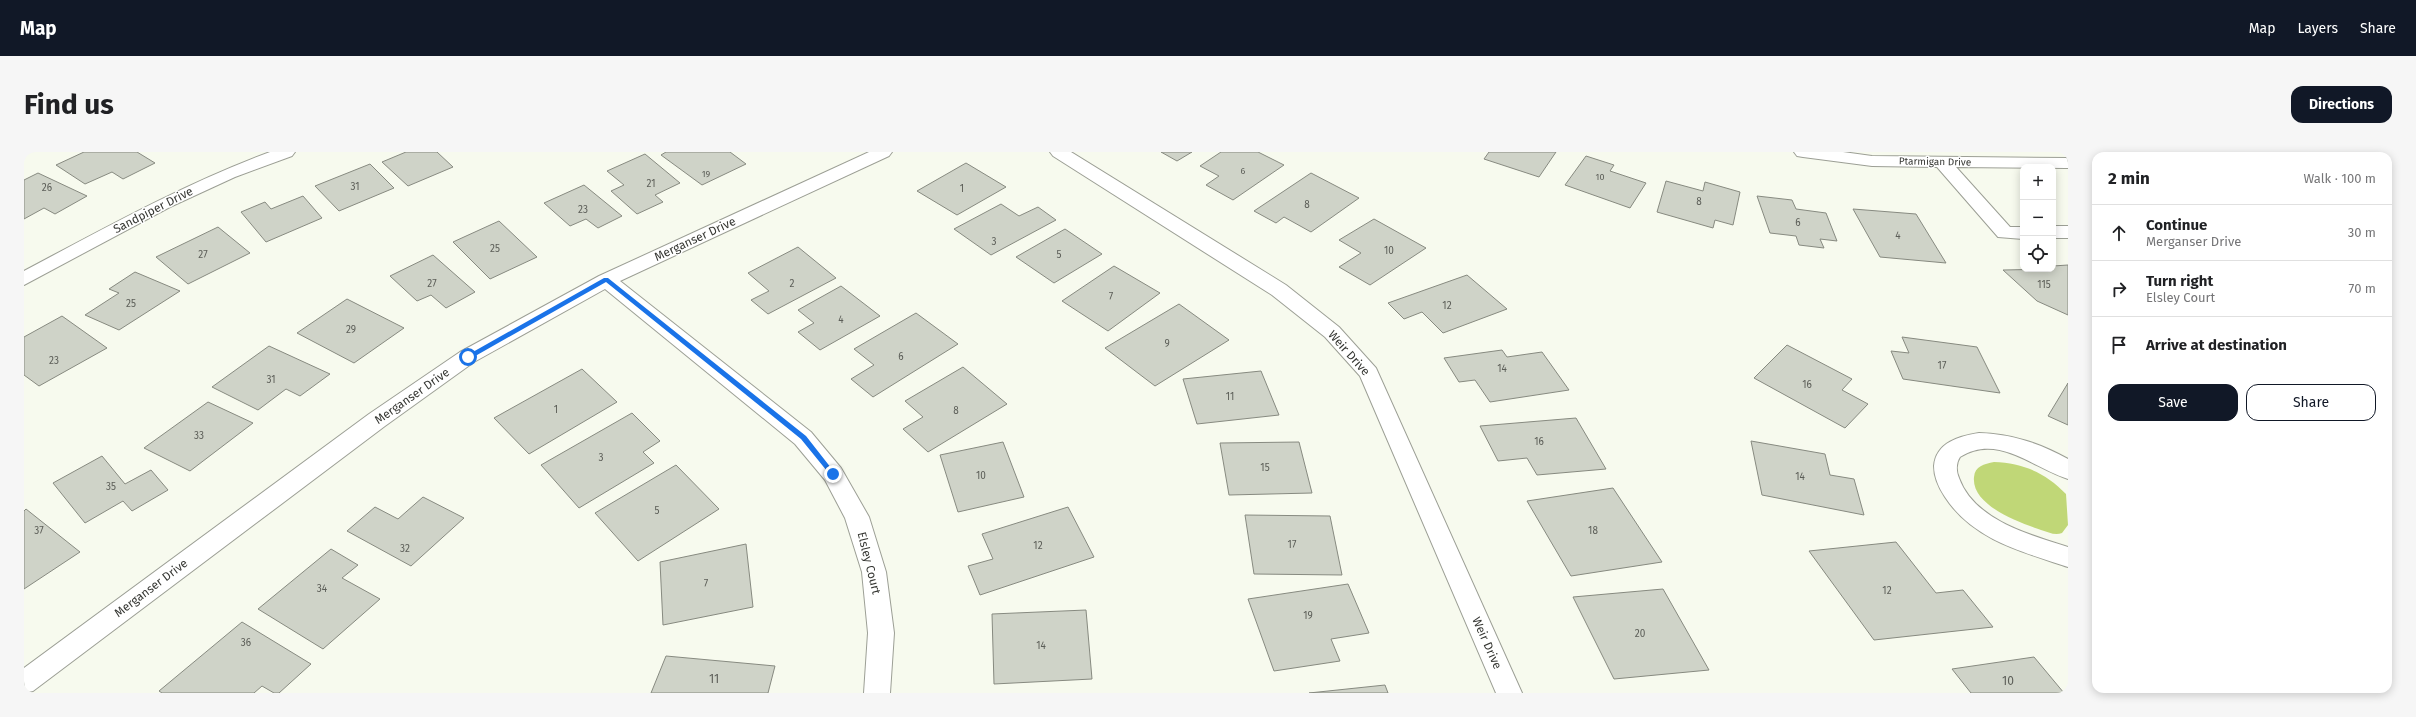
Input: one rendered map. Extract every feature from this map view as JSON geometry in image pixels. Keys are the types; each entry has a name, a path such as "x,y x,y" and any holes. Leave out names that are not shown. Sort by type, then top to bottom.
{"street":[{"name":"Sandpiper Drive","path":"24,279 164,203 230,173 286,152"},
{"name":"Merganser Drive","path":"24,682 383,415 468,357 606,280 883,152"},
{"name":"Weir Drive","path":"1059,152 1279,290 1332,332 1369,373 1509,693"},
{"name":"Ptarmigan Drive","path":"1803,152 1872,161 2068,163"},
{"path":"1942,162 2005,233 2020,233"},
{"path":"2056,232 2068,232"},
{"name":"Elsley Court","path":"606,280 803,438 833,474 857,517 874,572 881,633 877,693"},
{"path":"2068,470 2026,448 2001,442 1979,441 1961,444 1948,453 1944,465 1946,481 1957,498 1975,515 2004,534 2068,557"}],"green space":[{"path":"1994,462 2015,464 2033,470 2050,480 2066,494 2068,525 2062,533 2049,533 2010,518 1989,505 1980,497 1975,487 1974,477 1976,470 1981,466"}],"building":[{"path":"84,152 137,152 155,163 123,179 112,172 85,184 56,165"},
{"path":"406,152 437,152 453,167 408,186 382,162"},
{"path":"666,152 730,152 746,164 702,185 661,155"},
{"path":"1161,152 1192,152 1177,161"},
{"path":"1221,152 1258,152 1284,165 1233,200 1206,185 1219,176 1200,166"},
{"path":"1489,152 1556,152 1539,177 1484,159"},
{"path":"645,154 680,183 655,195 663,202 637,214 611,191 624,185 607,171"},
{"path":"1586,156 1614,165 1610,171 1646,183 1630,208 1565,185"},
{"path":"966,163 1006,187 957,215 917,191"},
{"path":"370,164 394,188 339,211 315,186"},
{"path":"38,173 87,196 55,214 44,208 24,219 24,180"},
{"path":"1311,173 1359,198 1311,232 1284,217 1276,223 1254,211"},
{"path":"1666,181 1703,191 1705,182 1740,192 1733,225 1715,220 1713,228 1657,212"},
{"path":"584,185 622,216 598,228 586,219 570,226 544,203"},
{"path":"303,196 322,218 266,242 241,212 265,202 271,209"},
{"path":"1757,196 1792,200 1796,209 1826,213 1837,241 1820,239 1824,248 1799,245 1796,236 1770,233"},
{"path":"1001,204 1019,216 1038,207 1056,220 991,255 954,229"},
{"path":"1853,209 1916,214 1946,263 1880,257"},
{"path":"1374,219 1426,248 1370,285 1339,267 1361,253 1339,240"},
{"path":"499,221 537,257 490,279 453,242"},
{"path":"218,227 250,253 188,284 156,257"},
{"path":"1065,229 1102,254 1054,283 1016,257"},
{"path":"798,247 836,278 768,314 751,300 769,291 748,273"},
{"path":"433,255 475,292 446,308 431,295 417,301 390,276"},
{"path":"2068,265 2068,315 2037,301 2003,270 2020,270 2020,272 2056,272 2056,266"},
{"path":"1114,266 1160,293 1108,331 1062,301"},
{"path":"135,272 180,291 119,330 85,315 119,293 109,289"},
{"path":"1467,275 1507,309 1443,333 1422,312 1404,319 1388,303"},
{"path":"841,286 880,316 820,350 798,332 814,323 798,310"},
{"path":"347,299 404,328 354,363 297,333"},
{"path":"1179,304 1229,340 1155,386 1105,348"},
{"path":"916,313 958,344 873,397 851,379 874,365 854,349"},
{"path":"62,316 107,348 39,386 24,375 24,337"},
{"path":"1902,337 1977,347 2000,393 1903,379 1891,351 1909,353"},
{"path":"1787,345 1852,379 1842,390 1868,404 1845,428 1754,378"},
{"path":"269,346 330,374 300,396 286,389 258,410 212,387"},
{"path":"1502,350 1507,357 1542,352 1569,390 1490,402 1475,380 1459,382 1444,358"},
{"path":"963,367 1007,404 928,452 903,429 923,417 905,401"},
{"path":"582,369 617,402 529,454 494,418"},
{"path":"1261,371 1279,415 1197,424 1183,379"},
{"path":"2068,383 2068,425 2048,416"},
{"path":"208,402 253,423 190,471 144,448"},
{"path":"632,413 660,441 643,452 654,463 579,508 541,465"},
{"path":"1576,418 1606,469 1537,475 1527,458 1498,461 1480,426"},
{"path":"1751,441 1825,454 1830,475 1854,479 1864,515 1762,495"},
{"path":"1003,442 1024,497 958,512 940,455"},
{"path":"1299,442 1312,493 1229,495 1220,443"},
{"path":"102,456 125,484 151,470 168,490 132,511 123,501 85,523 53,483"},
{"path":"676,465 719,509 638,561 595,513"},
{"path":"1613,488 1662,562 1571,576 1527,501"},
{"path":"423,497 464,518 411,566 347,531 375,507 398,519"},
{"path":"1068,507 1094,557 980,595 968,566 993,559 982,534"},
{"path":"26,509 80,552 24,589 24,511"},
{"path":"1245,515 1330,516 1342,575 1254,574"},
{"path":"1896,542 1936,593 1963,590 1993,627 1874,640 1809,551"},
{"path":"746,544 753,607 663,625 660,562"},
{"path":"331,549 358,565 342,578 380,599 323,649 258,609"},
{"path":"1348,584 1369,633 1331,639 1340,661 1274,671 1248,599"},
{"path":"1663,589 1709,670 1614,679 1573,597"},
{"path":"1086,610 1092,679 994,684 992,614"},
{"path":"242,622 311,664 279,693 274,693 262,686 254,693 162,693 159,691"},
{"path":"666,656 775,666 768,693 651,693"},
{"path":"2034,657 2064,693 1971,693 1952,669"},
{"path":"1385,685 1388,693 1309,693"}],"route":[{"path":"468,357 606,280 803,438 833,474"}]}
